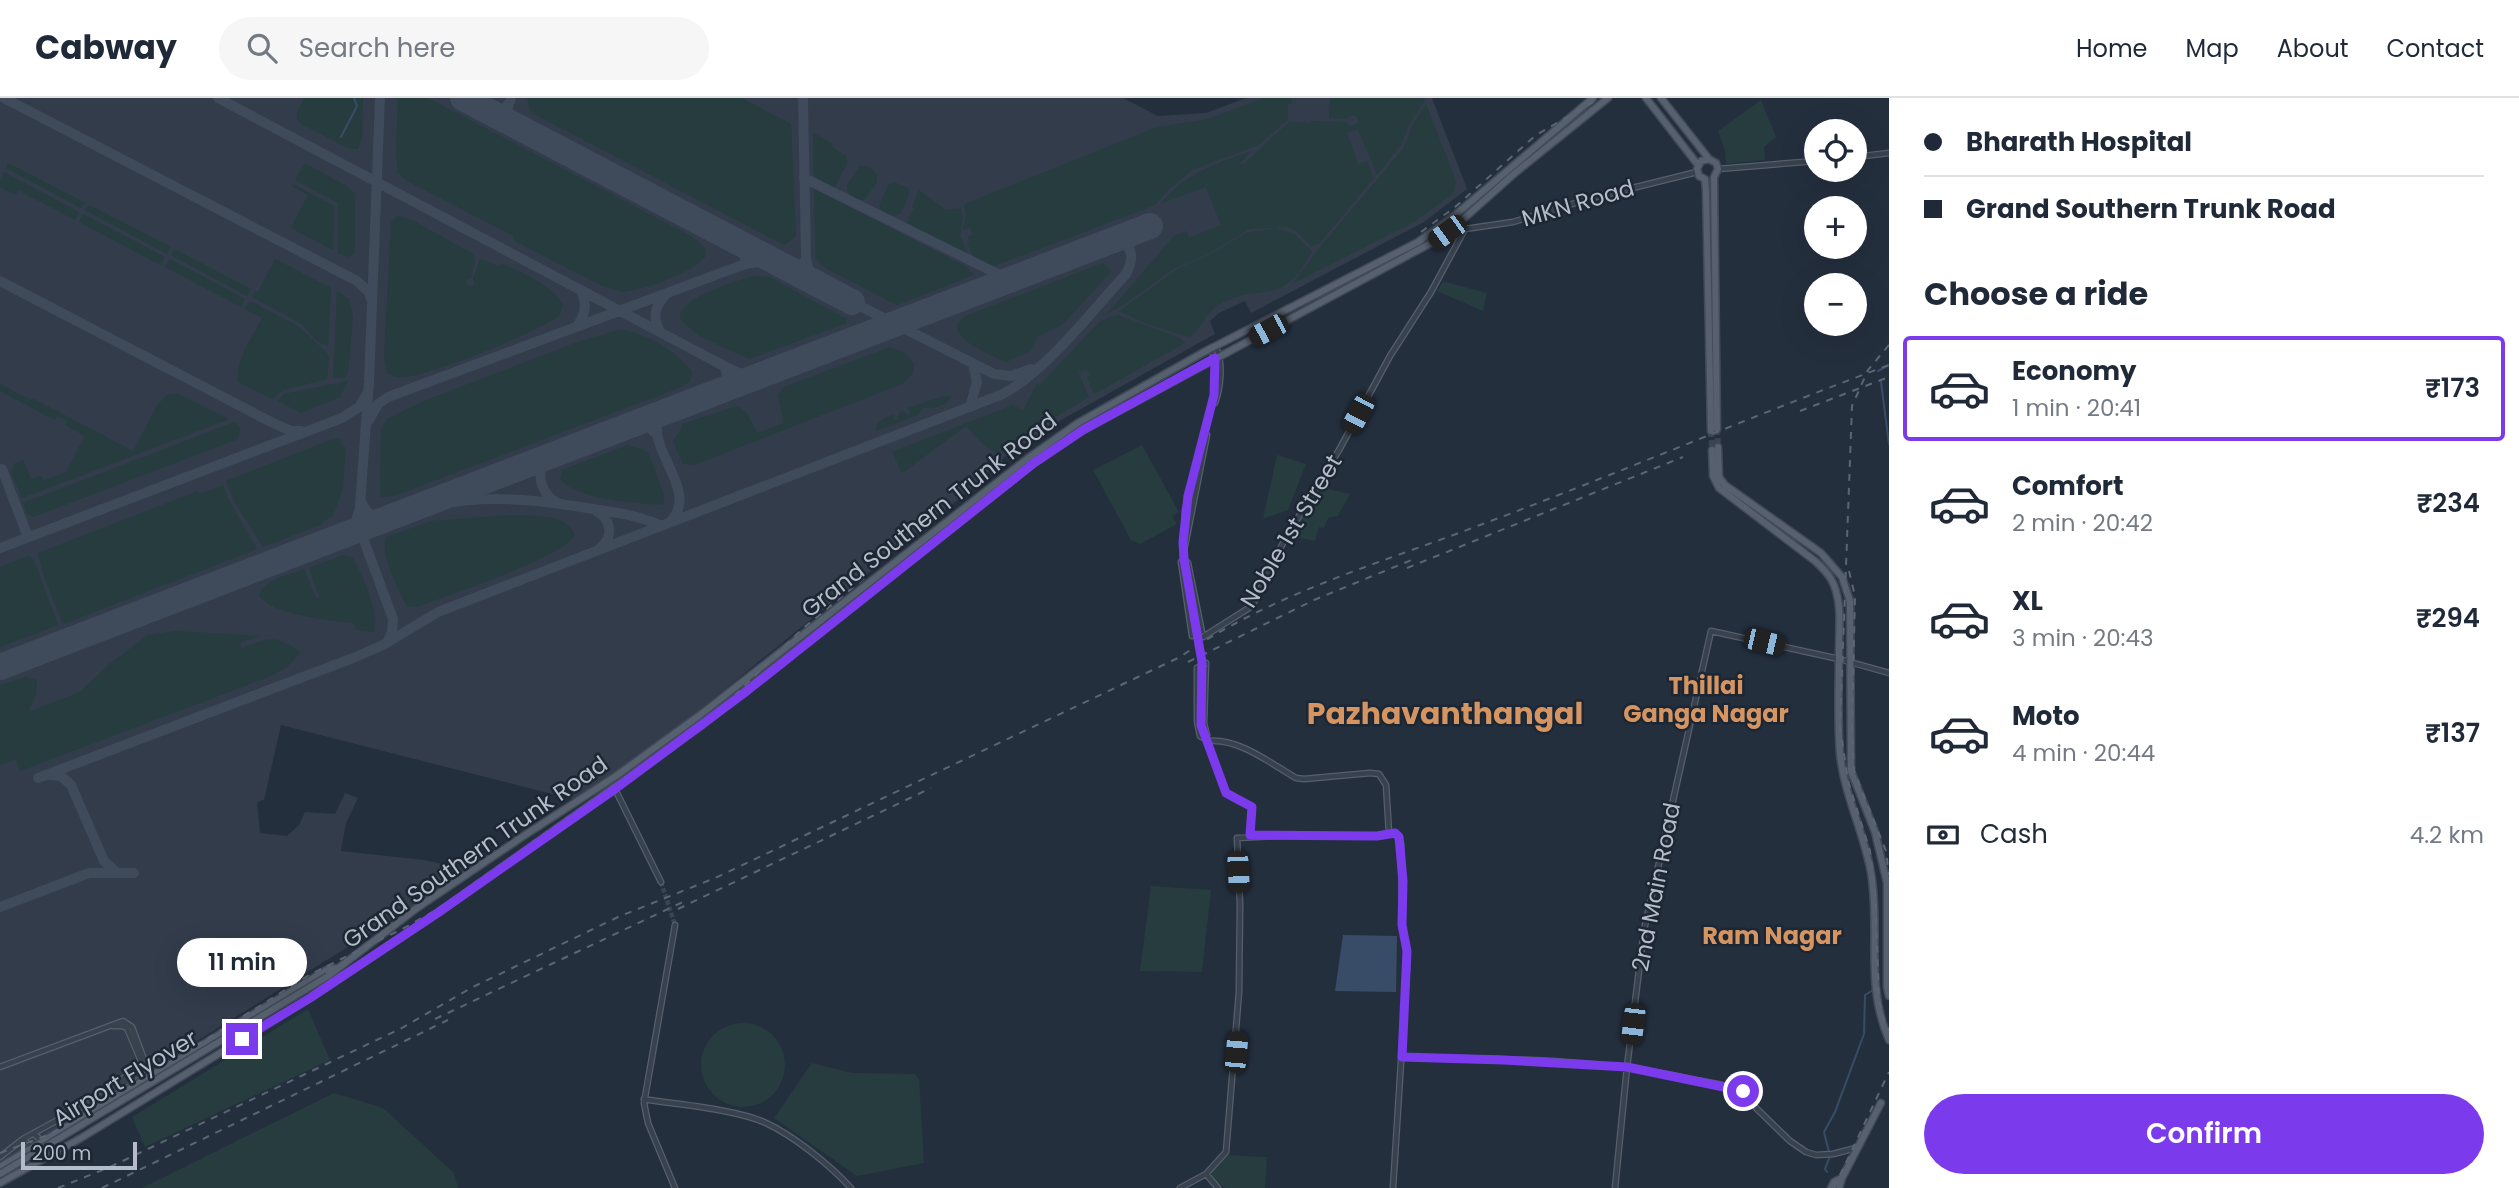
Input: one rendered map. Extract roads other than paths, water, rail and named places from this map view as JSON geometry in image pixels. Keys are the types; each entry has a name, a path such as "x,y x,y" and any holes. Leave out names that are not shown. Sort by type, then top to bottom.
{"main road":[{"name":"Grand Southern Trunk Road","path":"340,968 417,908 616,776 700,716 1037,452 1078,423 1213,348 1421,245 1593,98"},
{"name":"Grand Southern Trunk Road","path":"0,1183 310,998 439,912 615,789 743,694 1034,463 1083,430 1460,222 1515,173 1608,98"},
{"path":"1646,98 1705,179 1714,430"},
{"path":"1661,98 1709,159 1716,163 1718,169 1714,177 1711,304"},
{"path":"1698,168 1709,159"},
{"path":"1705,179 1714,177"},
{"path":"1454,216 1460,222"},
{"path":"1889,996 1888,883 1871,821 1852,771 1850,601 1842,577 1821,553 1724,485 1719,477 1715,449 1713,476 1719,488 1826,571 1834,583 1840,605 1838,724 1843,774 1860,825 1874,890 1873,966 1882,1024 1889,1040"},
{"path":"1843,774 1852,771"},
{"path":"1860,825 1871,821"},
{"path":"0,1167 328,969 340,968"},
{"name":"Airport Flyover","path":"0,1174 340,968"},
{"path":"1839,1188 1881,1102"},
{"path":"1831,1188 1834,1182 1842,1178"}],"street":[{"path":"1867,156 1889,153"},
{"path":"1718,169 1804,162"},
{"name":"MKN Road","path":"1465,229 1513,222 1698,168"},
{"path":"1460,222 1465,229"},
{"name":"Noble 1st Street","path":"1202,631 1203,637 1252,606 1284,541 1339,450 1390,356 1431,292 1465,229"},
{"path":"1208,740 1201,725 1202,662 1184,547 1185,510 1218,393 1217,357 1213,348"},
{"path":"1184,559 1188,563 1202,631 1192,636 1181,562 1184,559"},
{"name":"2nd Main Road","path":"1615,1188 1644,930 1711,631 1839,659"},
{"path":"1839,659 1889,673"},
{"path":"1250,835 1251,804 1226,793 1208,740 1204,723 1206,663 1198,668 1197,724 1202,738 1208,740 1221,741 1249,750 1301,779 1379,774 1386,785 1389,833"},
{"path":"615,789 661,882"},
{"path":"1180,1188 1206,1174 1224,1156 1230,1125 1239,992 1240,905 1237,838 1250,835 1377,836 1395,833 1402,849 1402,921 1407,967 1393,1188"},
{"path":"675,925 644,1099 648,1123 675,1188"},
{"path":"0,1068 123,1021 132,1027 146,1059 146,1065 141,1072 23,1139 0,1157"},
{"path":"0,1068 114,1026 127,1028 141,1065 102,1096"},
{"path":"1402,1057 1627,1067 1743,1091 1749,1094 1756,1108 1796,1146 1811,1155 1856,1149"},
{"path":"644,1099 746,1116 767,1124 812,1153 851,1188"},
{"path":"34,1134 55,1152"},
{"path":"23,1139 44,1158"},
{"path":"1206,1174 1218,1188"}],"water":[{"path":"1343,935 1397,936 1396,992 1335,991"}],"waterway":[{"path":"341,137 357,106 354,98"},
{"path":"1878,371 1889,365"},
{"path":"1881,382 1889,444"},
{"path":"1827,1172 1825,1169 1830,1156 1824,1132 1835,1112 1864,1034 1865,995 1873,990"}],"tunnel":[{"path":"1717,429 1718,447"},
{"path":"1711,431 1712,450"},
{"path":"661,882 675,925"}],"railway":[{"path":"1421,232 1454,208 1536,135 1600,98"},
{"path":"1889,345 1868,370 1852,406 1840,727 1848,781 1870,851 1875,889 1879,1000 1889,1031"},
{"path":"58,1188 110,1167 402,1028 473,987 618,917 715,878 1180,657 1251,615 1288,598 1889,365"},
{"path":"1800,411 1889,377"},
{"path":"1407,568 1683,457"},
{"path":"1188,662 1314,600 1414,559"},
{"path":"1849,571 1855,596 1852,728 1854,771 1886,851 1889,875"},
{"path":"0,1153 48,1135 81,1118 309,975 436,910 727,703 801,630 867,576"},
{"path":"678,909 931,788"},
{"path":"435,1019 685,901"},
{"path":"102,1188 448,1020"},
{"path":"1834,1188 1889,1072"}],"district":[{"name":"Thillai Ganga Nagar","path":"1706,700"},
{"name":"Pazhavanthangal","path":"1445,714"},
{"name":"Ram Nagar","path":"1772,936"}]}
